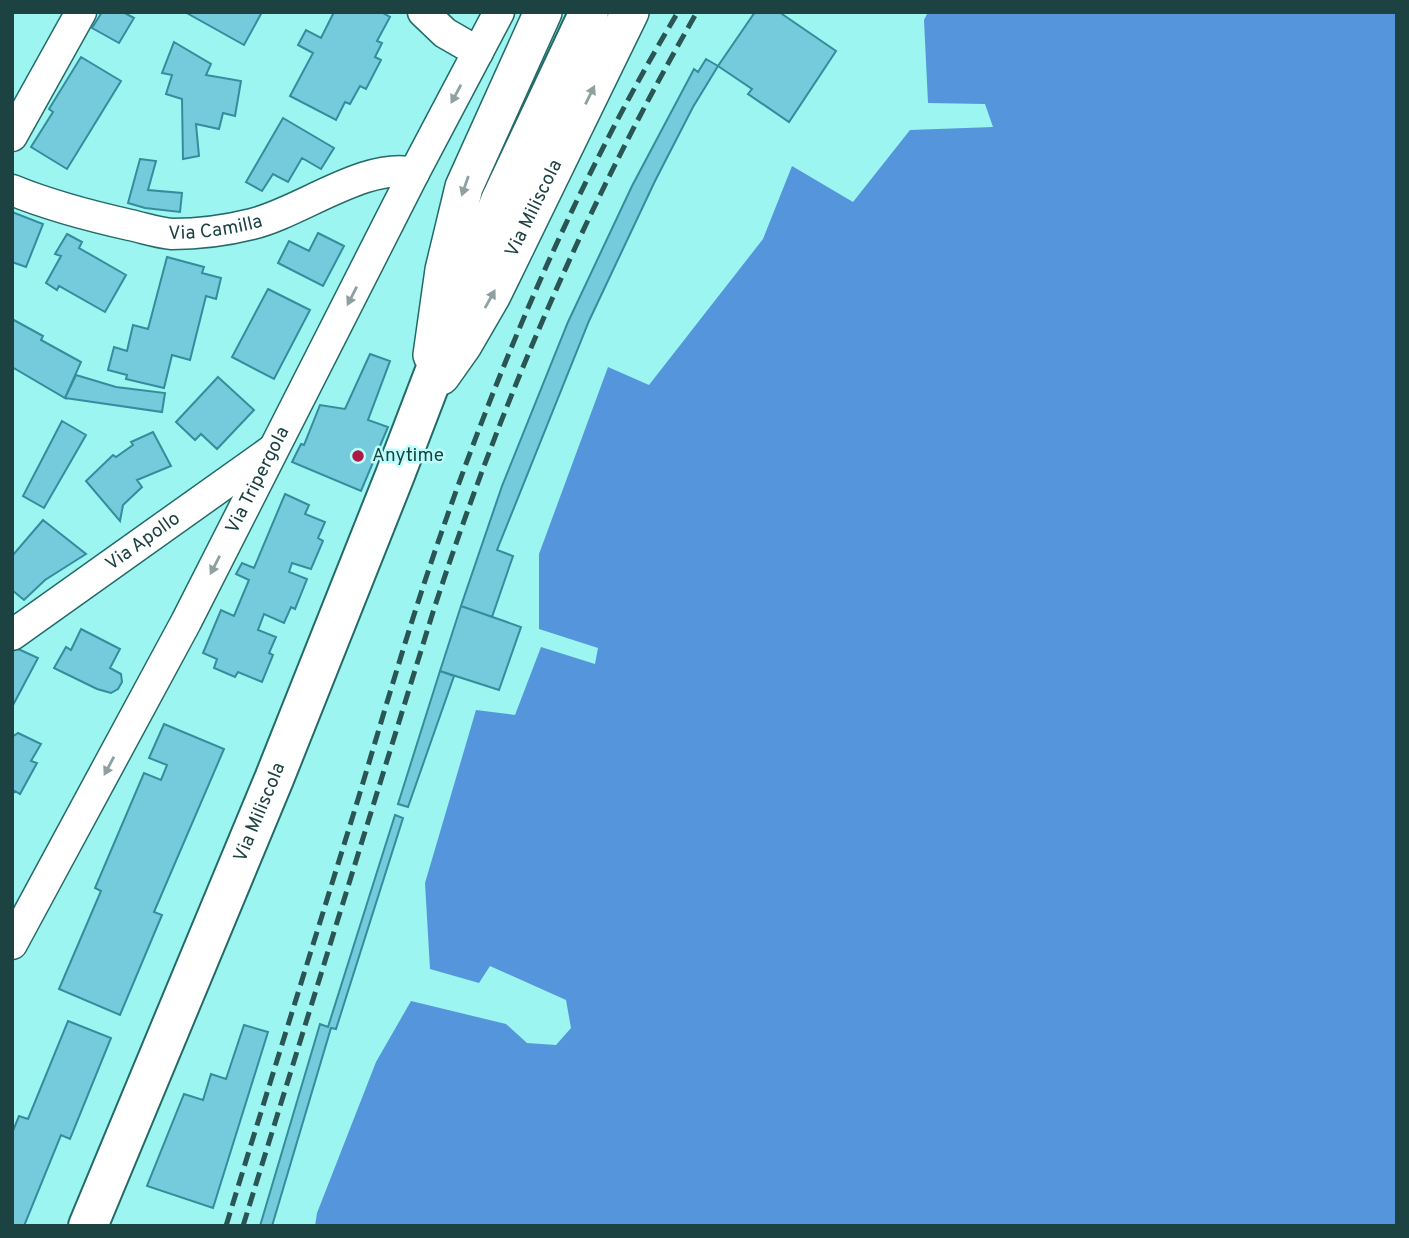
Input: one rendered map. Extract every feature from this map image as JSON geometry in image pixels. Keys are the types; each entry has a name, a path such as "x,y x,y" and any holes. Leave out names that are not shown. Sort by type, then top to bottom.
{"main road":[{"name":"Via Miliscola","path":"88,1226 274,779 500,201 520,153 589,12"}],"street":[{"path":"12,136 81,12"},
{"path":"423,12 445,33 478,52"},
{"name":"Via Tripergola","path":"12,944 155,680 499,12"},
{"name":"Via Miliscola","path":"425,396 444,270 464,187 543,12"},
{"name":"Via Miliscola","path":"425,396 463,345 492,295 630,12"},
{"name":"Via Camilla","path":"12,190 87,215 171,234 206,232 254,224 374,174 401,170 414,173"},
{"name":"Via Apollo","path":"12,635 275,447"}],"water":[{"path":"928,12 1397,12 1397,1226 315,1226 317,1213 376,1062 411,1001 506,1024 527,1043 556,1045 571,1028 566,1000 490,966 479,983 430,969 425,883 476,710 515,715 541,647 595,664 598,648 539,629 539,554 608,367 649,385 763,239 792,166 853,202 910,130 993,127 985,104 928,103 924,20"}],"building":[{"path":"102,12 123,12 134,18 119,43 92,28"},
{"path":"185,12 262,12 244,45"},
{"path":"334,12 381,12 390,17 377,41 382,43 375,57 381,60 366,89 360,86 350,104 345,102 336,120 290,96 313,53 298,45 306,30 321,38"},
{"path":"755,12 779,12 836,51 789,122 748,94 752,89 718,66"},
{"path":"174,42 211,64 206,75 241,81 235,116 223,113 219,129 196,124 199,156 183,159 182,99 166,94 172,75 162,73"},
{"path":"81,57 121,81 67,169 31,147 53,112 49,109"},
{"path":"706,59 718,66 693,107 655,181 589,321 497,550 513,556 492,617 461,606 502,486 568,322 632,186 694,69 698,72"},
{"path":"283,118 334,148 321,169 302,158 288,182 273,174 262,191 246,182"},
{"path":"140,159 156,161 148,190 182,193 180,212 128,203"},
{"path":"12,212 43,224 26,267 12,262"},
{"path":"318,233 344,246 323,286 278,263 289,241 309,251"},
{"path":"67,234 82,242 79,248 126,275 105,312 59,286 57,290 46,283 61,256 55,254"},
{"path":"167,257 204,267 202,273 221,278 216,299 206,296 190,360 172,355 164,388 126,379 127,375 108,370 114,347 127,351 133,325 148,329"},
{"path":"268,289 310,310 274,379 232,357"},
{"path":"12,319 43,336 41,340 81,362 65,398 12,367"},
{"path":"370,354 390,361 368,420 388,427 361,491 292,462 301,444 304,445 320,405 345,409"},
{"path":"76,375 116,387 165,393 162,412 65,398"},
{"path":"218,377 254,410 217,449 201,434 195,440 176,422"},
{"path":"62,421 86,435 44,508 23,496"},
{"path":"153,432 171,466 137,480 142,487 123,505 120,521 86,481 113,455 116,457 133,445 131,442"},
{"path":"285,494 309,505 305,514 325,522 318,538 323,541 311,569 292,563 289,572 307,579 295,609 291,607 284,623 264,614 258,630 276,637 269,653 273,655 262,682 238,672 235,677 214,668 217,659 203,653 221,610 234,616 249,580 236,574 242,563 254,568"},
{"path":"43,520 86,554 45,580 24,600 12,590 12,556"},
{"path":"461,606 521,627 499,690 440,671"},
{"path":"81,629 120,649 110,668 121,674 122,682 118,689 111,693 54,668 66,647 71,650"},
{"path":"16,648 38,658 12,707 12,651"},
{"path":"440,671 454,676 408,807 398,804"},
{"path":"164,724 224,749 154,912 162,915 120,1015 59,989 101,891 95,888 144,773 161,780 167,765 149,758"},
{"path":"18,733 41,744 31,761 37,763 20,794 15,791 12,795 12,737"},
{"path":"395,815 403,818 336,1029 331,1028 272,1226 260,1226 320,1024 328,1027"},
{"path":"68,1021 111,1038 70,1139 61,1135 24,1226 12,1226 12,1133 19,1116 28,1119"},
{"path":"244,1025 268,1032 213,1208 147,1186 184,1094 203,1100 211,1074 226,1079"}],"railway":[{"path":"226,1226 410,628 467,461 519,329 577,200 678,12"},
{"path":"243,1226 433,612 487,457 549,305 583,231 619,157 697,12"}],"place":[{"name":"Anytime","path":"358,456"}]}
